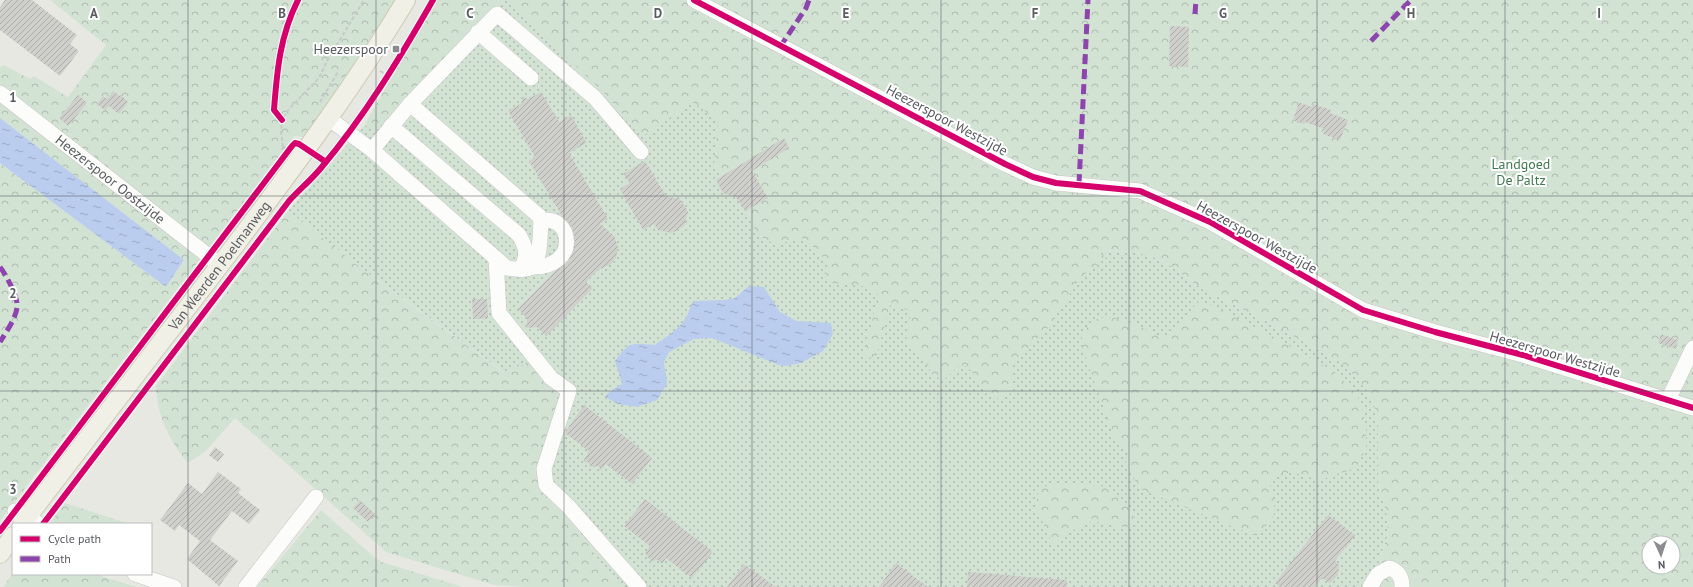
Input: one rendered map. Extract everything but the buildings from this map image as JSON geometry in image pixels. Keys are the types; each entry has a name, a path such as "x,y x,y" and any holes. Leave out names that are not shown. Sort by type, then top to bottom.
{"main road":[{"name":"Van Weerden Poelmanweg","path":"26,519 307,149 380,42 406,0"},
{"path":"0,554 12,537"}],"street":[{"name":"Heezerspoor Westzijde","path":"694,0 1005,164 1033,177 1056,183 1140,191 1210,222 1363,310 1435,332 1523,355 1693,408"},
{"path":"372,150 410,104 496,14 595,98 641,152"},
{"path":"478,32 531,78"},
{"name":"Heezerspoor Oostzijde","path":"0,93 220,265"},
{"path":"410,104 539,216 541,221 537,261 526,268"},
{"path":"328,118 372,150 507,268 547,266 564,256 566,238 562,227 558,223 549,219 541,221"},
{"path":"392,126 519,235 524,244 526,268"},
{"path":"496,259 499,312 551,378 569,391 544,468 546,485 569,507 639,587"},
{"path":"1668,400 1693,348"},
{"path":"246,587 316,497"},
{"path":"1370,587 1378,574 1388,568 1396,571 1402,579 1402,587"},
{"path":"138,575 174,587"}],"path":[{"path":"288,150 283,147 281,131 282,120 289,109 319,78 364,0"},
{"path":"398,57 406,45"},
{"path":"396,47 402,51"},
{"path":"380,71 385,78 391,69"},
{"path":"283,156 295,143 307,149"}],"green space":[{"path":"50,0 402,0 305,137 294,136 0,521 0,163 166,287 184,261 0,118 0,67 4,65 30,79 34,76 68,97 106,45"},
{"path":"436,0 701,0 1092,251 1137,252 1162,260 1206,291 1272,324 1342,363 1366,389 1373,402 1378,425 1378,484 1387,515 1388,534 1381,555 1384,587 625,587 607,573 567,513 539,493 539,441 525,364 504,372 361,268 288,211 364,126"},
{"path":"436,0 505,0 375,127 364,126"},
{"name":"Landgoed De Paltz","path":"507,0 1693,0 1693,587 1384,587 1381,555 1388,534 1387,515 1378,484 1378,425 1373,402 1366,389 1341,363 1272,324 1206,291 1162,260 1137,252 1093,251 1107,257 1080,278 1048,328 1012,364 1011,393 1000,399 990,396 968,367 960,365 943,381 932,374 924,358 906,342 911,311 890,305 876,359 864,357 878,294 863,286 830,283 823,278 828,263 805,238 775,244 758,236 747,213 759,188 741,175 720,175 714,166 718,121 693,102 643,136 601,90"},
{"path":"288,211 361,268 503,372 525,364 528,361 547,381 556,396 557,404 556,414 546,440 539,441 539,493 567,513 607,573 625,587 525,587 494,585 386,552 235,418 206,451 188,463 175,445 165,427 159,407 156,386"},
{"path":"1199,300 1267,333 1335,372 1357,395 1362,406 1366,426 1366,448 1358,465 1348,471 1329,476 1322,480 1292,473 1278,475 1273,478 1270,489 1274,514 1269,523 1256,536 1140,489 1125,463 1129,458 1124,444 1116,443 1082,347 1082,337 1085,329 1094,320 1104,317 1125,320 1164,338 1175,331"},
{"path":"1075,483 1108,487 1127,504 1137,522 1125,527 1100,522 1088,523 1072,531 1053,545 1036,508 1038,492 1049,484"},
{"path":"65,503 127,523 50,523"},
{"path":"321,510 374,557 382,562 463,587 257,587"},
{"path":"12,574 97,575 137,587 3,587"}],"water":[{"path":"0,118 184,260 166,287 0,163"},
{"path":"749,286 764,287 780,312 796,321 831,323 833,334 823,351 801,363 786,366 779,365 712,338 694,339 669,352 664,362 667,384 657,400 637,407 618,404 605,397 608,393 622,384 615,361 624,350 636,344 655,345 678,328 686,318 692,303 696,301 725,300 735,298"}],"marked path":[{"path":"780,47 806,8 809,0"},
{"path":"1079,184 1088,0"},
{"path":"1195,14 1196,0"},
{"path":"1371,41 1411,0"},
{"path":"0,267 12,287 17,304 17,308 10,326 0,342"}],"cycle path":[{"path":"282,120 274,110 276,81 283,40 298,0"},
{"path":"44,523 289,201 313,177 337,149 367,108 408,44 433,0"},
{"path":"694,0 1005,164 1033,177 1056,183 1140,191 1210,222 1363,310 1435,332 1523,355 1693,408"},
{"path":"0,531 292,146 295,143 299,144 326,162"}],"place":[{"name":"Heezerspoor","path":"396,49"}]}
